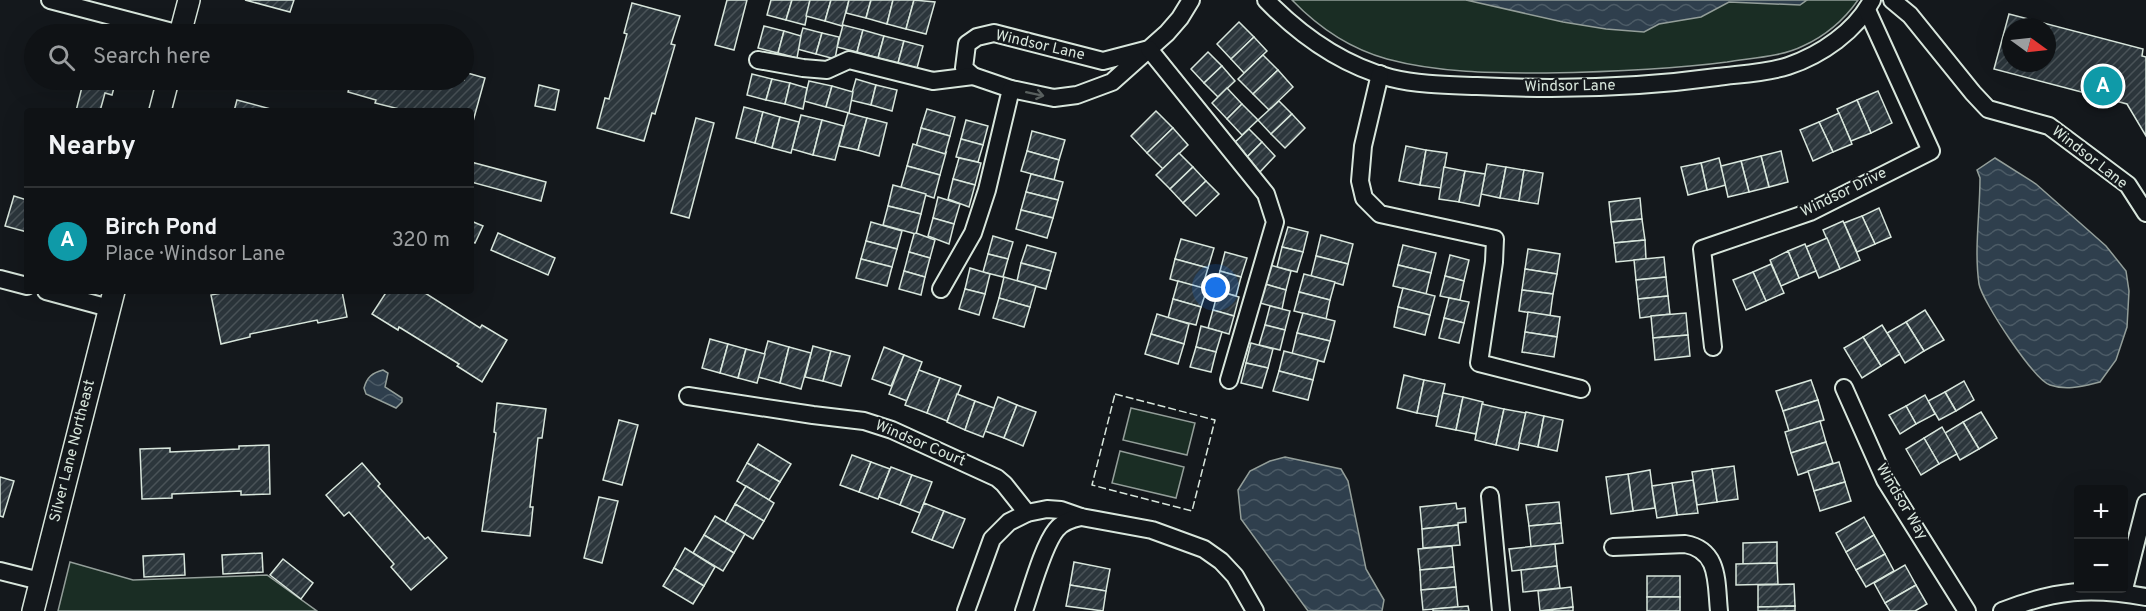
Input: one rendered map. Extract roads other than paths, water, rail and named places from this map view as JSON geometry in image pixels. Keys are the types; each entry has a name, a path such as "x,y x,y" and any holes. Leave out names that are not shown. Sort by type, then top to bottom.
{"street":[{"path":"50,0 142,24"},
{"path":"183,24 189,0"},
{"path":"758,60 827,70 849,60 933,81 973,76 1011,89 1054,98 1077,95 1112,82 1180,18 1191,0"},
{"name":"Windsor Lane","path":"1266,0 1307,38 1336,57 1380,74 1427,84 1528,89 1611,87 1686,81 1787,66 1812,56 1830,45 1869,5"},
{"name":"Windsor Lane","path":"1892,0 1910,15 1988,109 2049,126 2128,185 2146,213"},
{"name":"Windsor Drive","path":"1713,347 1702,249 1810,212 1931,151 1869,5"},
{"name":"Windsor Lane","path":"973,76 964,68 967,44 977,37 994,33 1102,61 1149,49"},
{"path":"1149,49 1266,194 1273,213 1275,222 1229,380"},
{"path":"1380,74 1363,146 1360,181 1364,198 1380,214 1495,239 1494,262 1479,363 1581,389"},
{"path":"941,289 974,233 987,190 1011,89"},
{"path":"161,108 165,90"},
{"path":"0,279 24,285"},
{"path":"70,294 111,299"},
{"name":"Silver Lane Northeast","path":"33,611 111,299"},
{"name":"Windsor Way","path":"1844,388 1885,480 1967,611"},
{"name":"Windsor Court","path":"688,396 864,421 892,430 997,478 1027,513"},
{"path":"1490,496 1501,611"},
{"path":"2128,573 2146,503"},
{"path":"966,611 992,539 1009,522 1027,513 1047,509 1152,530 1204,549 1221,561 1235,576 1255,611"},
{"path":"1024,611 1050,540 1067,520 1081,517"},
{"path":"1613,547 1685,544 1705,551 1715,572 1719,611"},
{"path":"0,570 40,581"},
{"path":"2002,611 2032,599 2074,591"},
{"path":"2123,593 2146,597"}],"water":[{"path":"1466,0 1807,0 1800,5 1729,2 1701,17 1659,24 1644,32 1563,22"},
{"path":"1995,158 2036,184 2106,246 2126,271 2129,291 2127,327 2116,360 2100,382 2063,388 2050,385 2042,380 2021,355 1982,293 1978,271 1980,178 1977,170"},
{"path":"383,370 388,373 385,387 402,398 402,402 396,408 366,394 364,388 368,378"},
{"path":"1285,457 1341,469 1348,481 1366,569 1384,600 1382,611 1308,611 1241,519 1238,490 1250,471 1270,461"}],"place":[{"name":"Birch Pond","path":"2103,86"}]}
